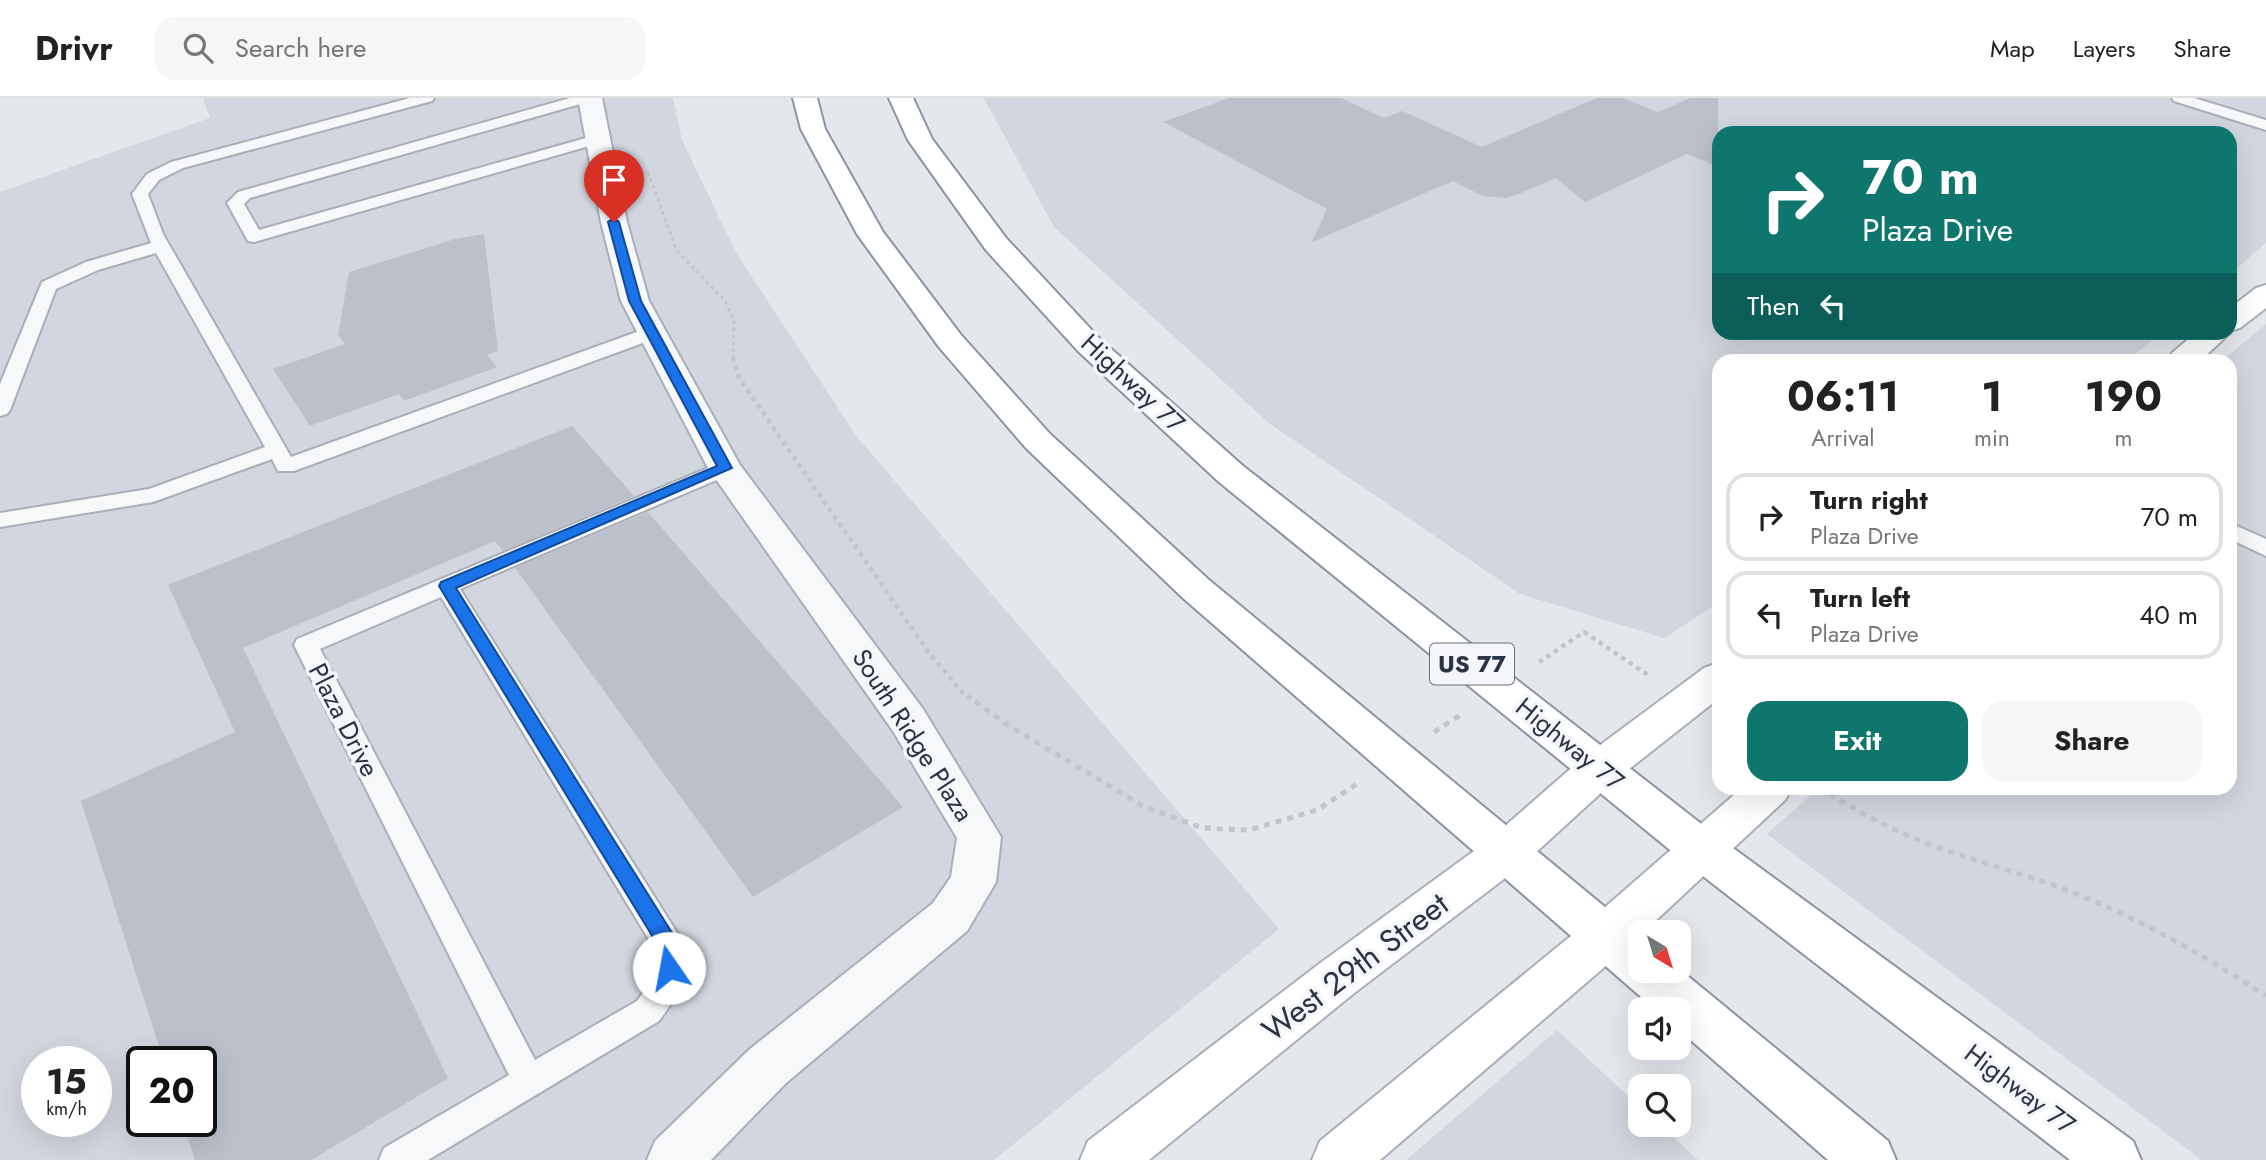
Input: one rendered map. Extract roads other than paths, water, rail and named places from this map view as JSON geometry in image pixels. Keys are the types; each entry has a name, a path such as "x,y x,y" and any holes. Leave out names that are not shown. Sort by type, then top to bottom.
{"main road":[{"path":"805,98 813,129 871,234 950,341 1038,441 1196,589 1622,951"},
{"name":"Highway 77","path":"901,98 920,140 996,244 1089,345 1231,474 1502,687 1702,850 2114,1160"},
{"path":"2237,317 2266,294"},
{"path":"2190,354 2207,340"},
{"name":"West 29th Street","path":"1107,1160 1336,979 1505,853 1600,769 1703,690"},
{"path":"1339,1160 1622,951 1702,850 1762,795"},
{"path":"1661,984 1869,1160"}],"street":[{"path":"588,98 614,222 635,301 725,468"},
{"name":"South Ridge Plaza","path":"674,1160 768,1066 950,917 973,882 979,837 908,720 725,468"}],"lane":[{"path":"427,98 177,165 153,177 140,194 161,246 286,466 652,332"},
{"path":"588,98 244,195 235,203 254,237 598,139"},
{"path":"2179,98 2266,125"},
{"path":"0,410 48,286 92,266 161,246"},
{"path":"0,520 153,495 277,450"},
{"name":"Plaza Drive","path":"528,1079 306,645 725,468"},
{"path":"2237,534 2266,548"},
{"path":"396,1160 528,1079 648,1011 667,985 672,951 446,586"}]}
